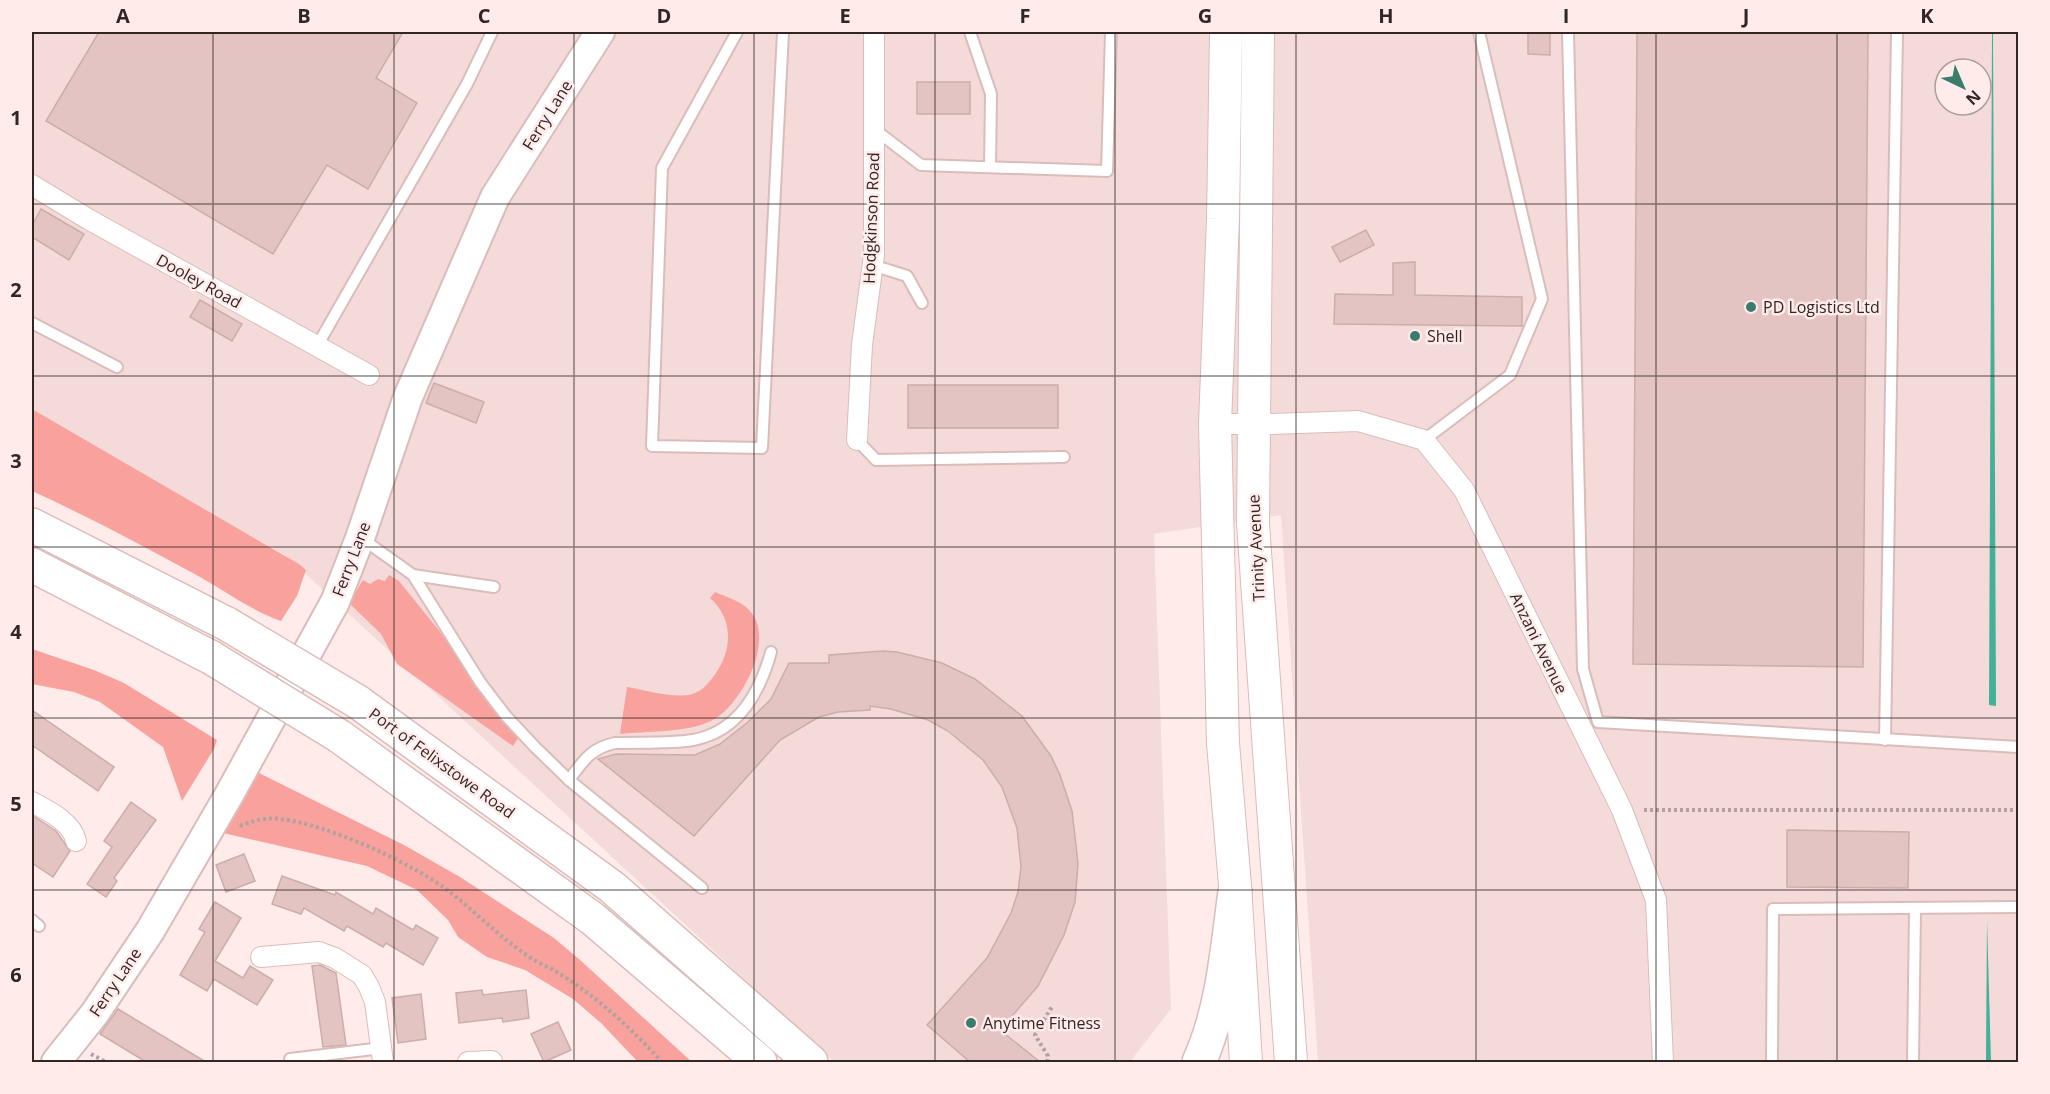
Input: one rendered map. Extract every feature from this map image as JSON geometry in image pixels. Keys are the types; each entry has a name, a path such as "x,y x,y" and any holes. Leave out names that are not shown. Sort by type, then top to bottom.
{"highway":[{"name":"Port of Felixstowe Road","path":"32,525 227,624 358,702 612,887 811,1062"},
{"path":"32,565 212,658 339,736 593,919 760,1062"},
{"path":"1199,1062 1209,1040 1220,999 1235,892"}],"main road":[{"path":"1226,32 1223,219 1215,424 1223,743 1246,1062"},
{"name":"Trinity Avenue","path":"1258,32 1253,524 1291,1062"}],"street":[{"name":"Ferry Lane","path":"57,1062 95,1013 150,931 335,602 360,538 408,398 495,197 600,32"},
{"name":"Hodgkinson Road","path":"857,440 862,345 872,266 874,32"},
{"name":"Dooley Road","path":"32,184 88,219 369,375"},
{"path":"1215,424 1358,421 1424,440"},
{"name":"Anzani Avenue","path":"1424,440 1464,490 1622,810 1656,900 1664,1062"},
{"path":"32,801 68,825 76,841"},
{"path":"261,957 319,952 350,966 362,975 375,1002 383,1055"},
{"path":"468,1062 492,1061"}],"lane":[{"path":"316,346 467,84 492,32"},
{"path":"737,32 662,168 652,446 762,448 783,32"},
{"path":"970,32 992,94 990,167"},
{"path":"874,129 921,165 1107,171 1111,32"},
{"path":"1424,440 1510,375 1542,299 1479,32"},
{"path":"1568,32 1582,669 1598,722 2019,747"},
{"path":"1885,740 1897,32"},
{"path":"872,266 907,276 922,303"},
{"path":"32,322 117,367"},
{"path":"857,440 876,460 1064,457"},
{"path":"360,538 413,575 480,682 506,716 569,780 702,888"},
{"path":"413,575 494,587"},
{"path":"569,780 589,755 603,746 615,743 695,740 730,723 749,705 757,692 771,652"},
{"path":"1772,1062 1773,909 2019,907"},
{"path":"1913,1062 1915,909"},
{"path":"290,1059 383,1055"}],"path":[{"path":"1622,810 2019,810"},
{"path":"209,829 233,829 264,819 278,818 333,833 423,874 448,890 532,959 555,971 606,1009 629,1028 662,1062"},
{"path":"1047,1062 1048,1056 1035,1035 1053,1005"}],"shaded area":[{"path":"32,32 2018,32 2018,1062 1318,1062 1281,515 1154,534 1171,1009 1130,1062 834,1062 285,555 32,413"},
{"path":"1993,32 1996,706 1989,705"},
{"path":"32,409 299,564 306,570 297,596 281,621 250,607 200,577 75,511 32,491"},
{"path":"389,575 399,581 445,638 479,686 521,734 513,746 397,664 381,634 349,603 363,580 370,584 378,579 385,581"},
{"path":"715,592 746,607 753,615 758,628 759,642 756,658 750,674 733,703 722,714 701,725 678,730 620,734 627,687 669,695 685,695 699,691 713,677 724,658 728,637 724,616 710,598"},
{"path":"32,649 124,683 217,740 214,749 182,801 163,747 100,702 74,692 32,684"},
{"path":"259,773 404,845 460,877 554,938 692,1062 638,1062 601,1023 573,999 525,970 487,957 458,937 448,920 417,890 367,866 223,833"},
{"path":"1987,920 1991,1062 1986,1062"}],"building":[{"path":"99,32 403,32 376,78 417,103 368,189 327,165 273,254 46,121"},
{"path":"1528,32 1550,32 1550,55 1528,54"},
{"name":"PD Logistics Ltd","path":"1637,32 1868,32 1863,667 1633,664"},
{"path":"917,82 970,82 970,114 917,114"},
{"path":"41,209 84,234 69,260 32,237 32,226"},
{"path":"1366,230 1374,245 1340,262 1332,247"},
{"path":"1415,262 1415,295 1522,297 1522,326 1334,324 1335,294 1393,295 1393,263"},
{"path":"200,300 242,324 232,341 190,317"},
{"path":"434,383 484,402 476,423 426,403"},
{"path":"908,385 1058,385 1058,428 908,428"},
{"path":"897,652 942,663 975,679 1022,716 1051,756 1060,775 1072,811 1078,864 1075,902 1064,935 1038,986 1000,1030 1040,1062 970,1062 927,1025 987,958 1011,913 1018,892 1021,867 1017,828 1002,787 983,760 948,731 928,720 891,709 870,706 870,710 838,712 819,717 780,740 694,836 598,759 616,754 695,755 720,744 748,722 771,699 789,663 829,663 829,655"},
{"path":"32,710 114,767 98,791 32,745"},
{"path":"131,802 156,820 114,878 117,881 106,897 87,884 112,847 104,841"},
{"path":"32,815 56,831 70,851 53,877 32,863"},
{"path":"1787,830 1909,832 1908,888 1787,887"},
{"path":"244,854 255,881 226,892 216,865"},
{"path":"282,876 335,895 336,892 373,914 376,908 413,930 416,925 438,938 423,965 386,943 383,947 347,926 344,931 304,908 301,914 272,904"},
{"path":"215,902 241,918 215,961 243,978 250,966 273,980 257,1005 214,979 207,991 180,975 205,932 199,929"},
{"path":"320,965 336,973 346,1045 323,1047 312,966"},
{"path":"482,990 483,995 526,990 529,1018 503,1022 502,1018 459,1023 456,993"},
{"path":"421,994 426,1039 398,1043 392,998"},
{"path":"118,1009 206,1062 146,1062 100,1034"},
{"path":"558,1022 571,1050 544,1062 531,1034"}],"place":[{"name":"PD Logistics Ltd","path":"1751,307"},
{"name":"Shell","path":"1415,336"},
{"name":"Anytime Fitness","path":"971,1023"}]}
